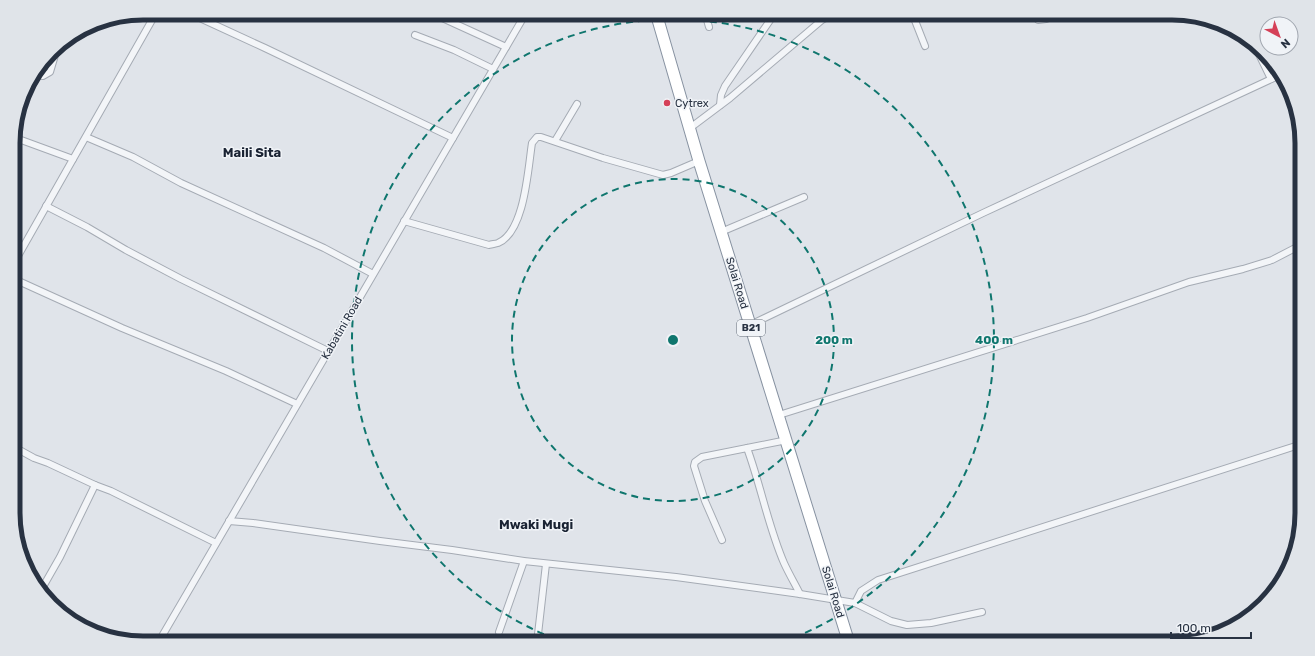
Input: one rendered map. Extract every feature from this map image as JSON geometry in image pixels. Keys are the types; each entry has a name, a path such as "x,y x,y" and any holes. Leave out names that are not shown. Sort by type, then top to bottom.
{"highway":[{"name":"Solai Road","path":"658,20 699,161 847,636"}],"street":[{"path":"20,252 152,20"},
{"path":"204,20 453,138"},
{"path":"447,20 506,47"},
{"name":"Kabatini Road","path":"162,636 522,20"},
{"path":"707,20 709,27"},
{"path":"720,105 721,94 725,86 770,20"},
{"path":"690,128 730,98 822,20"},
{"path":"915,20 925,46"},
{"path":"415,35 454,50 493,69"},
{"path":"41,76 50,72 54,58"},
{"path":"1261,58 1271,79"},
{"path":"750,325 983,213 1275,77"},
{"path":"555,141 577,104"},
{"path":"86,137 133,157 181,183 324,248 374,274"},
{"path":"404,222 489,245 499,243 508,235 518,221 523,203 532,143 537,137 555,141 603,158 663,175 699,161"},
{"path":"20,140 74,159"},
{"path":"721,232 804,197"},
{"path":"46,206 181,279 328,351"},
{"path":"779,415 1087,318 1189,282 1243,269 1272,260 1295,248"},
{"path":"20,283 122,328 226,371 297,404"},
{"path":"722,540 704,500 694,466 695,462 702,457 786,440"},
{"path":"855,603 861,591 878,580 1295,446"},
{"path":"747,448 784,563 800,594"},
{"path":"20,451 111,491 216,543"},
{"path":"44,585 60,557 95,485"},
{"path":"229,521 282,526 452,550 524,562 676,577 836,599 855,603 891,621 907,625 931,623 982,612"},
{"path":"499,632 524,562"},
{"path":"538,636 546,564"}],"place":[{"name":"Cytrex","path":"667,103"}],"district":[{"name":"Maili Sita","path":"252,152"},
{"name":"Mwaki Mugi","path":"536,524"}]}
